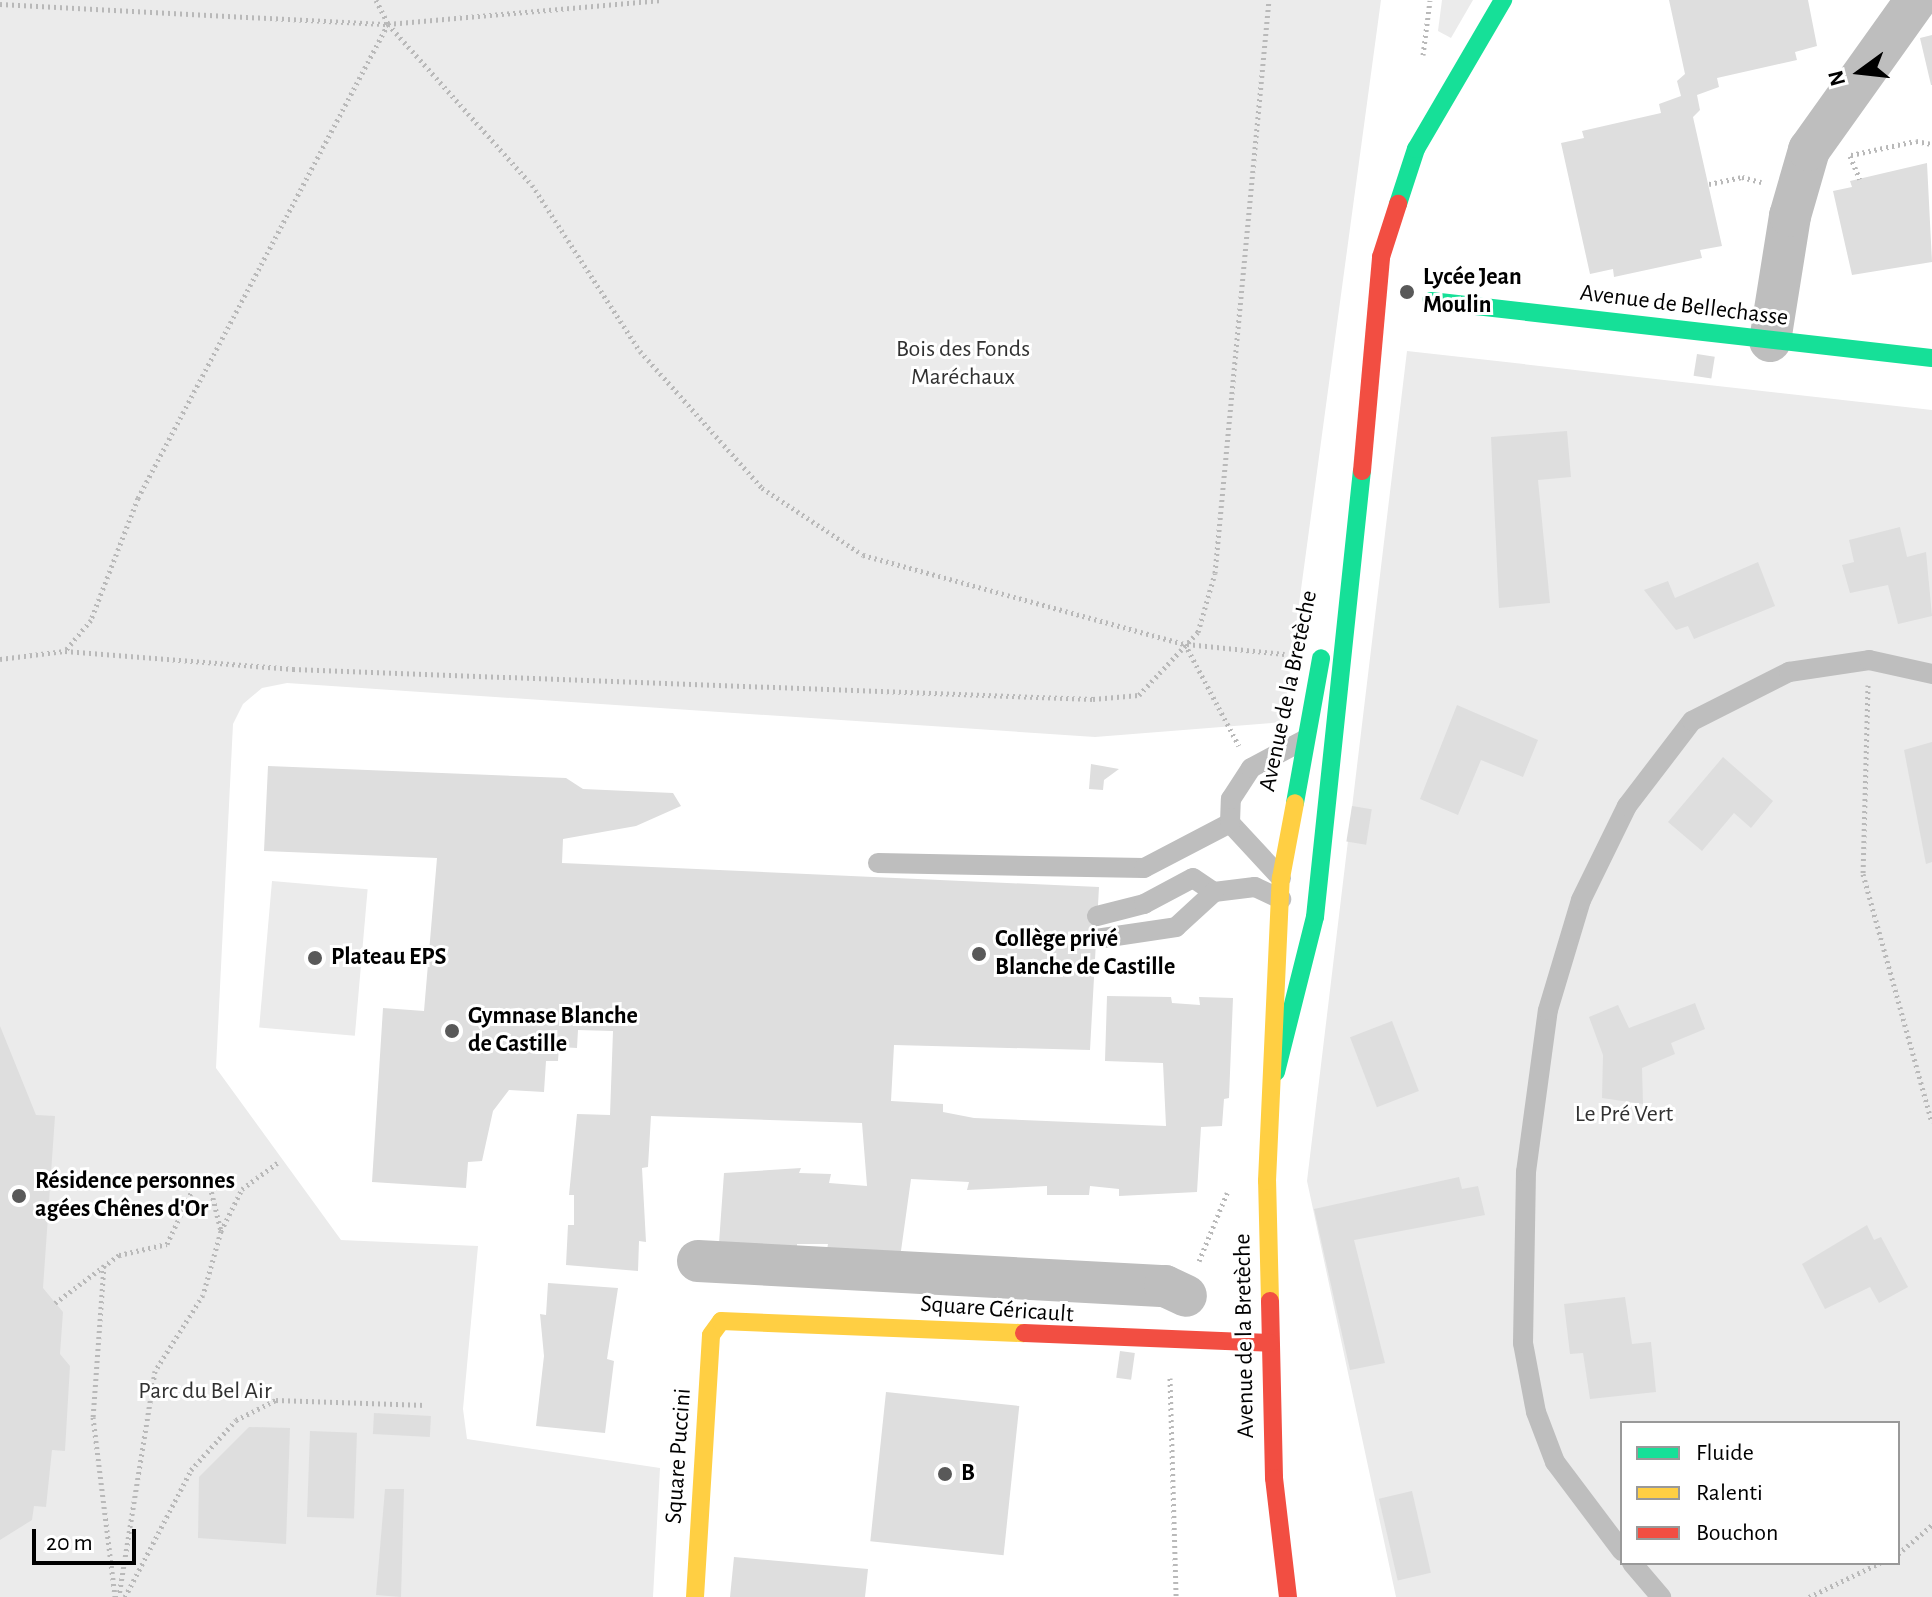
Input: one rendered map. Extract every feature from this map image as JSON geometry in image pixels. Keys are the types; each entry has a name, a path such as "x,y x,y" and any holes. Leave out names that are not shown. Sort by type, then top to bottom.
{"street":[{"name":"Avenue de la Bretèche","path":"1276,1072 1315,917 1345,673 1350,562 1374,298 1393,214 1416,149 1503,0"},
{"path":"1770,341 1797,191 1829,152 1916,0"},
{"name":"Avenue de Bellechasse","path":"1431,301 1932,358"},
{"name":"Avenue de la Bretèche","path":"1288,1597 1274,1478 1267,1181 1276,1072 1280,888 1329,598 1350,562"},
{"path":"698,1261 1165,1286 1186,1296"},
{"name":"Square Géricault","path":"721,1321 1270,1343"},
{"name":"Square Puccini","path":"695,1597 711,1335 721,1321"}],"lane":[{"path":"1620,1548 1555,1462 1536,1412 1523,1343 1526,1172 1548,1010 1581,900 1627,806 1692,721 1789,672 1869,660 1932,674"},
{"path":"1304,740 1251,768 1231,799 1230,823 1280,888 1315,917"},
{"path":"878,863 1144,868 1230,823"},
{"path":"1097,916 1144,904 1193,878 1214,892"},
{"path":"1096,939 1176,927 1214,892 1255,887 1280,888"},
{"path":"1634,1565 1661,1597"}],"path":[{"path":"376,0 388,24 532,185 640,351 762,488 863,555 1185,644 1321,657"},
{"path":"0,4 388,24 662,0"},
{"path":"0,659 65,651 293,669 1093,699 1139,695 1198,632 1215,573 1269,0"},
{"path":"65,651 91,620 138,498 388,24"},
{"path":"1829,152 1916,141 1932,144"},
{"path":"1829,152 1860,179"},
{"path":"1709,184 1742,177 1797,191"},
{"path":"1185,644 1251,768"},
{"path":"1869,660 1863,874 1932,1123"},
{"path":"120,1597 155,1371 203,1295 221,1231 242,1189 280,1161"},
{"path":"55,1303 119,1255 167,1244 197,1180 210,1186 221,1231"},
{"path":"105,1264 93,1417 120,1597"},
{"path":"120,1597 191,1470 236,1420 276,1400 426,1405"},
{"path":"1900,1552 1932,1525"},
{"path":"1809,1597 1876,1565"}],"green space":[{"name":"Bois des Fonds Maréchaux","path":"0,0 1381,0 1283,722 1095,737 287,683 262,688 243,704 233,724 216,1068 341,1240 478,1246 463,1409 467,1439 660,1468 653,1597 0,1597"},
{"path":"1442,0 1473,0 1451,38 1438,31"},
{"name":"Le Pré Vert","path":"1407,351 1932,410 1932,1597 1396,1597 1307,1181"},
{"name":"Plateau EPS","path":"272,881 368,889 355,1036 259,1027"}],"building":[{"path":"1669,0 1808,0 1817,46 1795,52 1797,60 1717,78 1719,87 1697,95 1700,110 1693,117 1722,246 1700,250 1702,258 1614,277 1613,269 1590,274 1561,143 1584,138 1582,131 1661,113 1659,104 1681,96 1677,81 1685,74"},
{"path":"1932,35 1932,85 1931,85 1920,38"},
{"path":"1927,163 1932,262 1852,275 1833,191 1852,187 1850,181"},
{"path":"1697,354 1715,357 1711,379 1694,376"},
{"path":"1567,431 1571,477 1538,480 1550,603 1499,608 1491,437"},
{"path":"1900,527 1907,557 1926,552 1932,616 1898,624 1888,585 1850,593 1842,565 1854,562 1849,540"},
{"path":"1758,562 1775,606 1694,639 1688,626 1676,630 1644,590 1668,581 1675,598"},
{"path":"1457,705 1538,740 1523,777 1481,760 1458,815 1420,799"},
{"path":"1932,742 1932,862 1926,864 1904,750"},
{"path":"1723,757 1773,801 1751,828 1734,813 1702,851 1668,822"},
{"path":"1091,764 1119,769 1104,780 1103,790 1089,789"},
{"path":"268,766 566,778 583,789 673,793 681,806 636,826 563,839 562,863 1099,887 1090,1050 894,1045 891,1101 943,1104 943,1112 974,1118 1166,1126 1163,1063 1105,1061 1107,996 1171,997 1172,1003 1200,1005 1199,997 1233,998 1229,1098 1224,1099 1222,1126 1201,1127 1197,1192 1119,1196 1119,1189 1090,1186 1089,1195 1047,1195 1047,1186 967,1190 969,1182 911,1179 900,1258 826,1255 828,1244 797,1244 797,1253 719,1243 724,1173 801,1168 799,1173 831,1174 829,1183 867,1186 862,1123 651,1116 648,1167 642,1168 646,1242 639,1241 638,1271 566,1265 568,1225 574,1225 574,1195 569,1195 577,1114 610,1115 613,1031 578,1030 577,1048 559,1047 558,1061 546,1061 544,1092 509,1090 493,1111 482,1161 468,1162 466,1188 372,1182 383,1008 424,1011 437,858 264,851"},
{"path":"1352,806 1372,809 1366,845 1346,842"},
{"path":"1695,1003 1705,1029 1671,1043 1675,1054 1642,1068 1643,1104 1602,1098 1603,1055 1589,1017 1618,1005 1629,1028"},
{"path":"1392,1021 1419,1091 1377,1107 1350,1037"},
{"path":"0,1026 36,1115 55,1116 43,1288 63,1312 60,1354 70,1366 65,1451 52,1450 46,1507 34,1506 32,1520 0,1540"},
{"path":"1459,1177 1462,1189 1478,1186 1485,1215 1354,1240 1385,1363 1350,1370 1314,1209"},
{"path":"1867,1225 1874,1240 1881,1237 1908,1287 1879,1303 1870,1287 1825,1309 1802,1264"},
{"path":"548,1283 618,1288 607,1359 614,1361 605,1433 536,1426 544,1356 540,1314 546,1315"},
{"path":"1625,1297 1632,1344 1651,1342 1656,1392 1590,1399 1583,1353 1570,1354 1564,1304"},
{"path":"1120,1351 1135,1353 1131,1380 1116,1378"},
{"name":"B","path":"886,1392 1019,1406 1004,1555 870,1541"},
{"path":"374,1413 431,1416 430,1437 373,1434"},
{"path":"249,1427 290,1428 286,1544 198,1538 199,1477"},
{"path":"310,1431 357,1433 354,1519 307,1517"},
{"path":"385,1489 404,1489 401,1597 376,1595"},
{"path":"1412,1491 1431,1573 1398,1580 1379,1499"},
{"path":"734,1557 868,1569 865,1597 730,1597"}],"traffic: fast":[{"path":"1398,204 1416,149 1503,0"},
{"path":"1431,301 1932,358"},
{"path":"1276,1072 1315,917 1362,471"},
{"path":"1295,803 1321,658"}],"traffic: slow":[{"path":"1270,1301 1267,1181 1281,878 1295,803"},
{"path":"695,1597 711,1335 721,1321 1024,1333"}],"traffic: jam":[{"path":"1362,471 1381,257 1398,204"},
{"path":"1270,1301 1274,1478 1288,1597"},
{"path":"1024,1333 1270,1343"}],"place":[{"name":"Lycée Jean Moulin","path":"1407,292"},
{"name":"Collège privé Blanche de Castille","path":"979,954"},
{"name":"Plateau EPS","path":"315,958"},
{"name":"Gymnase Blanche de Castille","path":"452,1031"},
{"name":"Résidence personnes agées Chênes d'Or","path":"19,1196"},
{"name":"B","path":"945,1474"}],"park label":[{"name":"Parc du Bel Air","path":"205,1392"}]}
